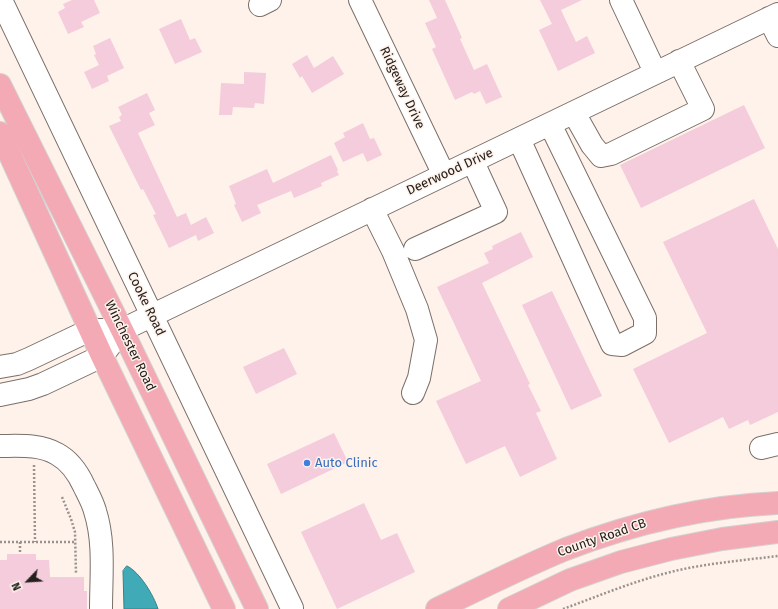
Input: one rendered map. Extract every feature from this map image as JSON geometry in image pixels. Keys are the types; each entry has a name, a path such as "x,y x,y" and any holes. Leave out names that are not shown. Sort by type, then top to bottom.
{"main road":[{"name":"Winchester Road","path":"0,85 122,330 257,609"},
{"path":"0,133 102,356 224,609"},
{"name":"County Road CB","path":"437,609 565,550 614,532 663,518 715,509 778,503"},
{"path":"509,609 570,580 621,562 671,548 722,539 778,532"}],"street":[{"name":"Cooke Road","path":"1,0 292,608"},
{"name":"Ridgeway Drive","path":"360,0 444,175"},
{"path":"621,0 655,72"},
{"name":"Deerwood Drive","path":"122,330 372,209 473,162 655,72 775,23"},
{"path":"574,113 592,145 601,156 618,151 703,109 679,61"},
{"path":"519,139 612,344 622,345 645,333 645,318 550,124"},
{"path":"415,249 496,212 473,162"},
{"path":"372,209 393,251 417,309 426,340 419,378 412,393"},
{"path":"0,367 17,364 90,330 122,330"},
{"path":"0,395 29,389 43,384 102,356 122,330"},
{"path":"0,446 29,446 56,453 70,464 79,476 95,510 99,524 101,550 101,609"}],"path":[{"path":"34,465 35,542"},
{"path":"62,497 74,525 76,542 76,574"},
{"path":"0,542 76,542"},
{"path":"20,542 20,554"},
{"path":"564,609 636,583 678,570 778,556"}],"water":[{"path":"127,566 137,573 146,585 158,609 124,609 123,571"}],"building":[{"path":"72,0 94,0 100,13 81,22 84,27 68,34 58,12 65,8 63,4"},
{"path":"429,0 445,0 474,70 487,64 502,97 486,104 480,91 474,94 472,92 455,100 432,49 436,47 425,23 437,18"},
{"path":"540,0 582,0 561,10 576,42 587,36 595,53 558,71 539,30 552,24"},
{"path":"181,19 190,40 195,38 202,52 175,64 159,29"},
{"path":"110,38 124,68 107,76 109,81 92,89 84,72 99,65 94,55 96,54 93,46"},
{"path":"307,55 314,68 333,56 344,74 312,93 302,76 300,78 292,64"},
{"path":"244,72 266,73 264,104 255,103 254,108 233,107 232,115 219,115 221,83 244,84"},
{"path":"147,93 155,110 149,113 155,125 138,133 177,217 186,213 191,225 206,217 214,233 198,241 196,235 169,248 153,215 156,214 143,189 141,190 109,126 121,121 119,117 122,115 118,107"},
{"path":"744,105 765,148 641,208 620,165"},
{"path":"363,123 370,139 374,138 382,155 367,162 363,153 343,162 334,143 345,137 343,133"},
{"path":"331,155 339,175 321,183 322,186 294,198 291,191 257,205 261,213 242,222 234,205 236,204 229,186 267,169 273,183"},
{"path":"754,199 778,249 778,412 750,425 748,420 729,429 723,417 669,443 633,369 707,333 663,242"},
{"path":"521,232 533,257 482,283 530,384 528,385 541,411 536,413 557,459 520,477 505,446 466,464 436,401 481,381 437,287 489,263 484,253 493,249 492,246"},
{"path":"552,291 602,396 571,410 522,305"},
{"path":"284,348 297,374 256,394 243,367"},
{"name":"Auto Clinic","path":"334,433 348,462 281,494 267,464"},
{"path":"364,503 381,540 397,533 415,572 337,609 301,532"},
{"path":"7,554 36,554 36,560 49,560 50,577 84,577 84,591 87,591 87,609 0,609 0,560 7,560"}],"place":[{"name":"Auto Clinic","path":"307,463"}]}
